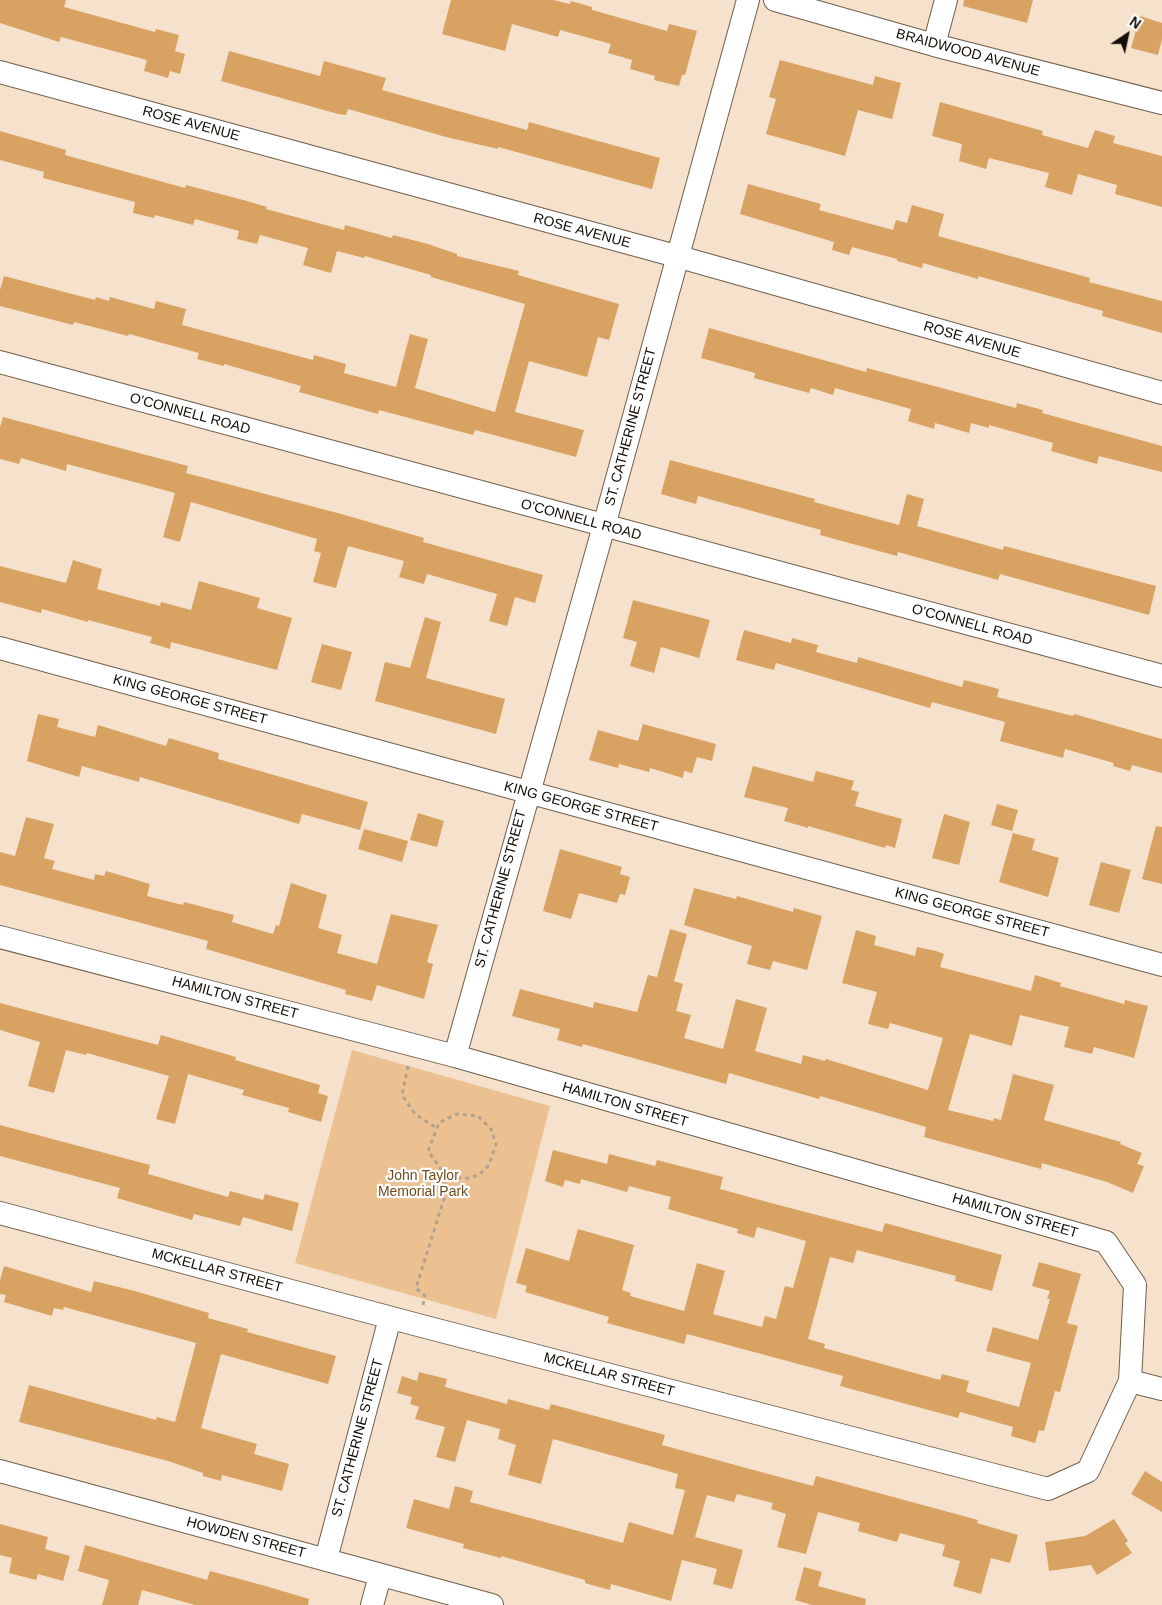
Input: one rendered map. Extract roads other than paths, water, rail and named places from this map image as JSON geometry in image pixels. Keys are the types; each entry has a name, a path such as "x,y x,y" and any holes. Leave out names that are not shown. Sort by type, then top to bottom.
{"street":[{"name":"ST. CATHERINE STREET","path":"455,1056 604,526 676,256 748,0"},
{"name":"BRAIDWOOD AVENUE","path":"775,0 934,45 1162,103"},
{"path":"934,45 946,0"},
{"name":"ROSE AVENUE","path":"0,72 676,256 1162,393"},
{"name":"O'CONNELL ROAD","path":"0,362 1162,676"},
{"name":"KING GEORGE STREET","path":"0,648 1162,965"},
{"name":"HAMILTON STREET","path":"0,937 455,1056 1106,1242 1135,1285 1130,1381"},
{"name":"MCKELLAR STREET","path":"0,1213 390,1318 1048,1489 1088,1471 1130,1381"},
{"name":"ST. CATHERINE STREET","path":"326,1559 390,1318"},
{"path":"1130,1381 1162,1389"},
{"name":"HOWDEN STREET","path":"0,1471 492,1605"},
{"path":"372,1605 380,1576"}],"park label":[{"name":"John Taylor Memorial Park","path":"423,1184"}]}
